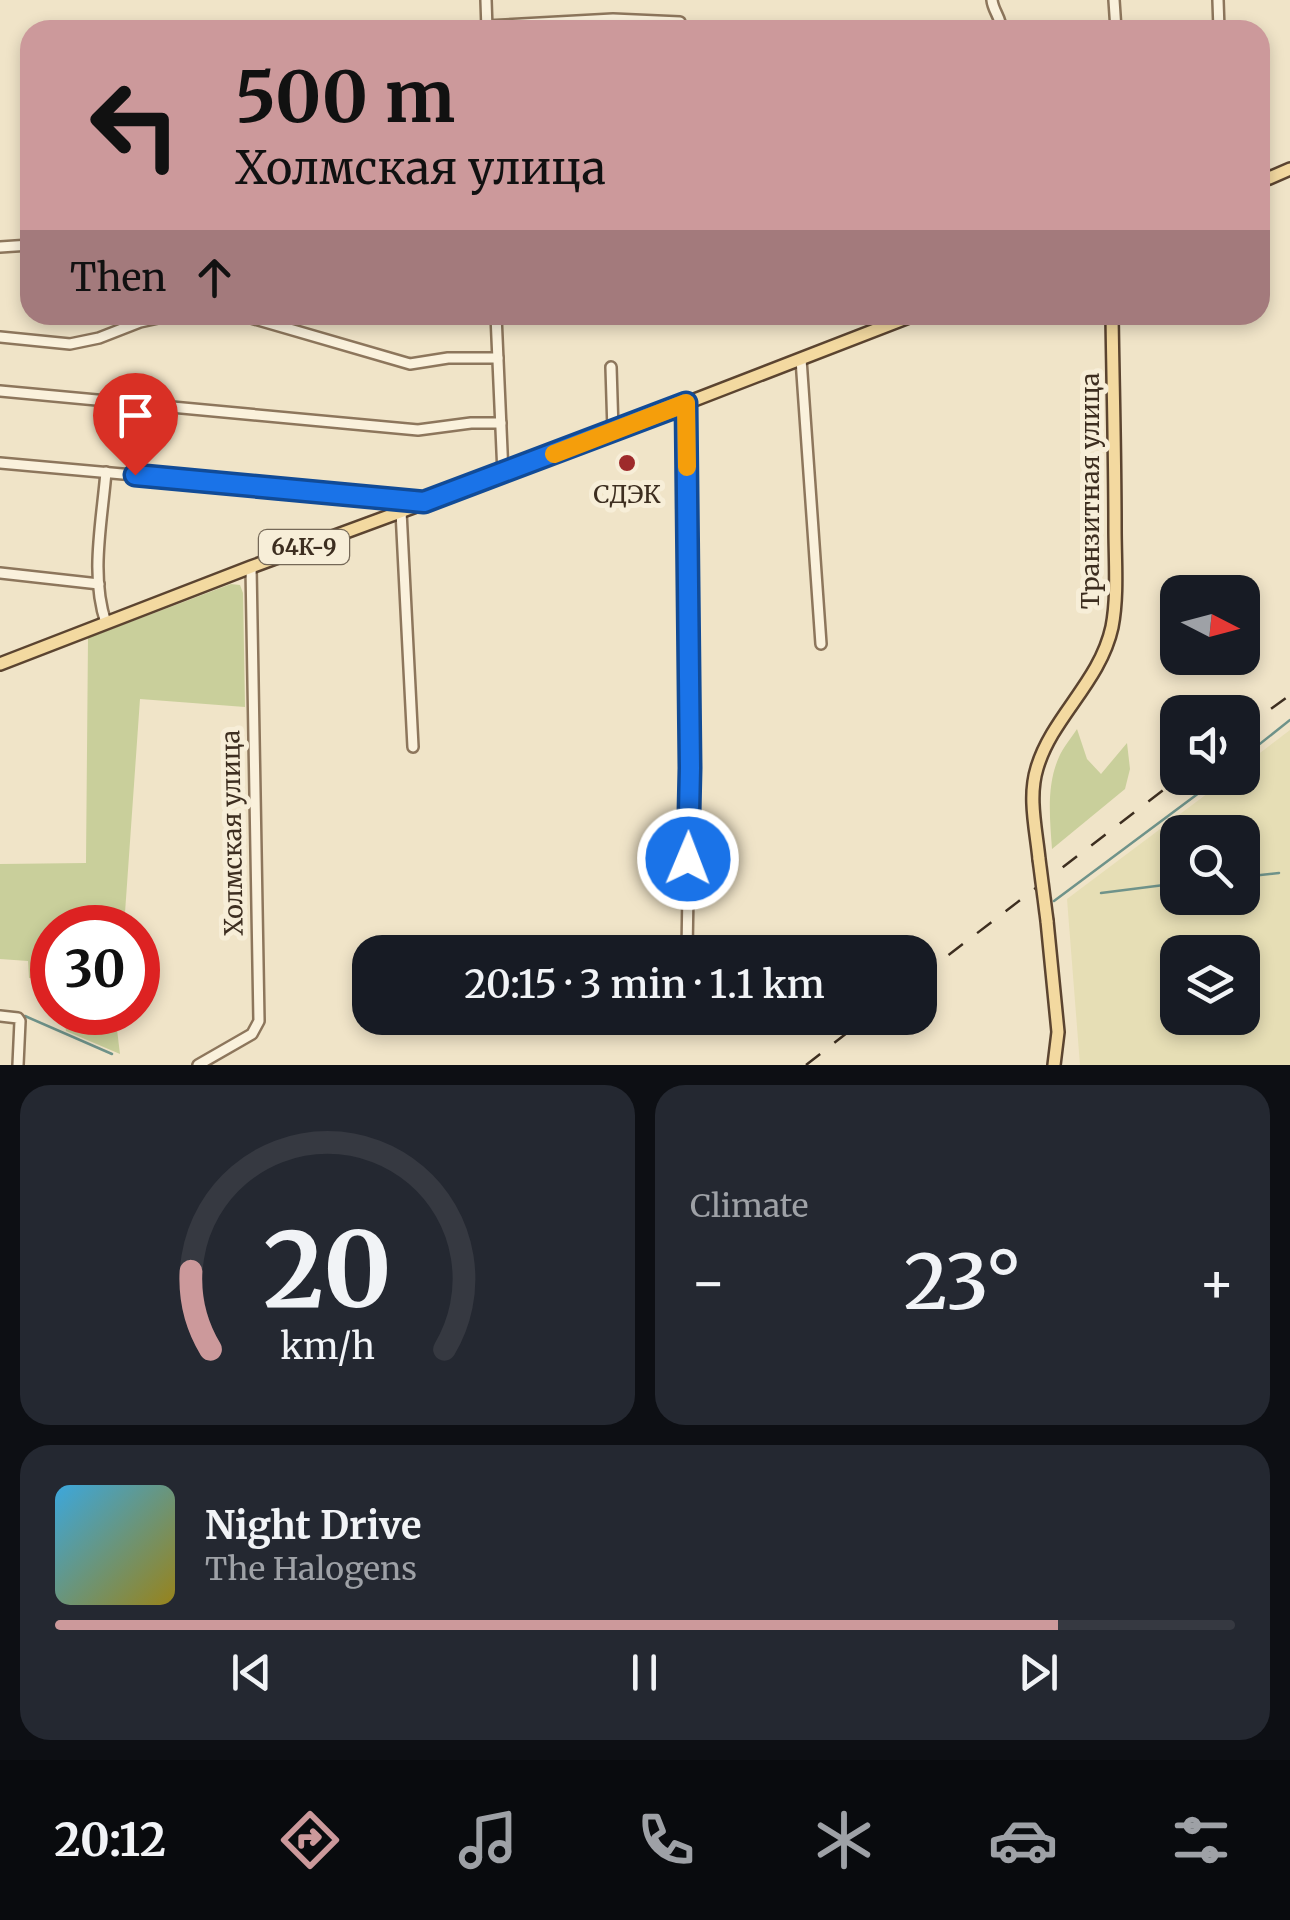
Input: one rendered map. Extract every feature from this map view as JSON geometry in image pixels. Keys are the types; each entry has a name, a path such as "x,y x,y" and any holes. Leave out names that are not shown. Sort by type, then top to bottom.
{"main road":[{"name":"64К-9","path":"0,664 888,325"},
{"name":"Транзитная улица","path":"1054,1065 1058,1032 1033,785 1047,744 1092,675 1112,626 1112,325"}],"street":[{"path":"0,338 70,344 132,325"},
{"path":"275,325 410,364 448,358 498,358"},
{"path":"496,325 503,474"},
{"path":"802,358 821,644"},
{"path":"611,367 613,431"},
{"path":"0,391 418,430 501,423"},
{"path":"686,403 690,750 686,935"},
{"path":"0,462 424,502"},
{"path":"106,472 99,584 106,623"},
{"path":"401,510 413,747"},
{"name":"Холмская улица","path":"198,1065 252,1034 258,1020 250,567"},
{"path":"0,572 99,584"},
{"path":"0,1016 18,1018 18,1065"}],"shaded area":[{"path":"1290,730 1290,1065 1080,1065 1067,899 1160,829 1160,915 1260,915 1260,815 1179,815 1205,795 1260,795 1260,753"}],"green space":[{"path":"231,584 240,585 245,707 140,699 126,905 30,905 29,978 28,961 0,959 0,864 86,863 88,638"},
{"path":"1077,729 1087,759 1101,774 1127,743 1130,769 1125,789 1052,849 1052,779 1061,754"},
{"path":"75,1035 118,1035 120,1054"}],"waterway":[{"path":"1260,744 1290,720"},
{"path":"1054,901 1196,795"},
{"path":"1260,875 1279,873"},
{"path":"1101,893 1160,886"},
{"path":"0,1011 8,1012"},
{"path":"25,1016 112,1054"}],"railway":[{"path":"1260,717 1290,695"},
{"path":"937,964 1160,793"},
{"path":"806,1065 844,1035"}],"slow traffic":[{"path":"554,454 686,403 687,467"}],"place":[{"name":"СДЭК","path":"627,463"}],"route":[{"path":"135,475 424,502 686,403 688,859"}]}
